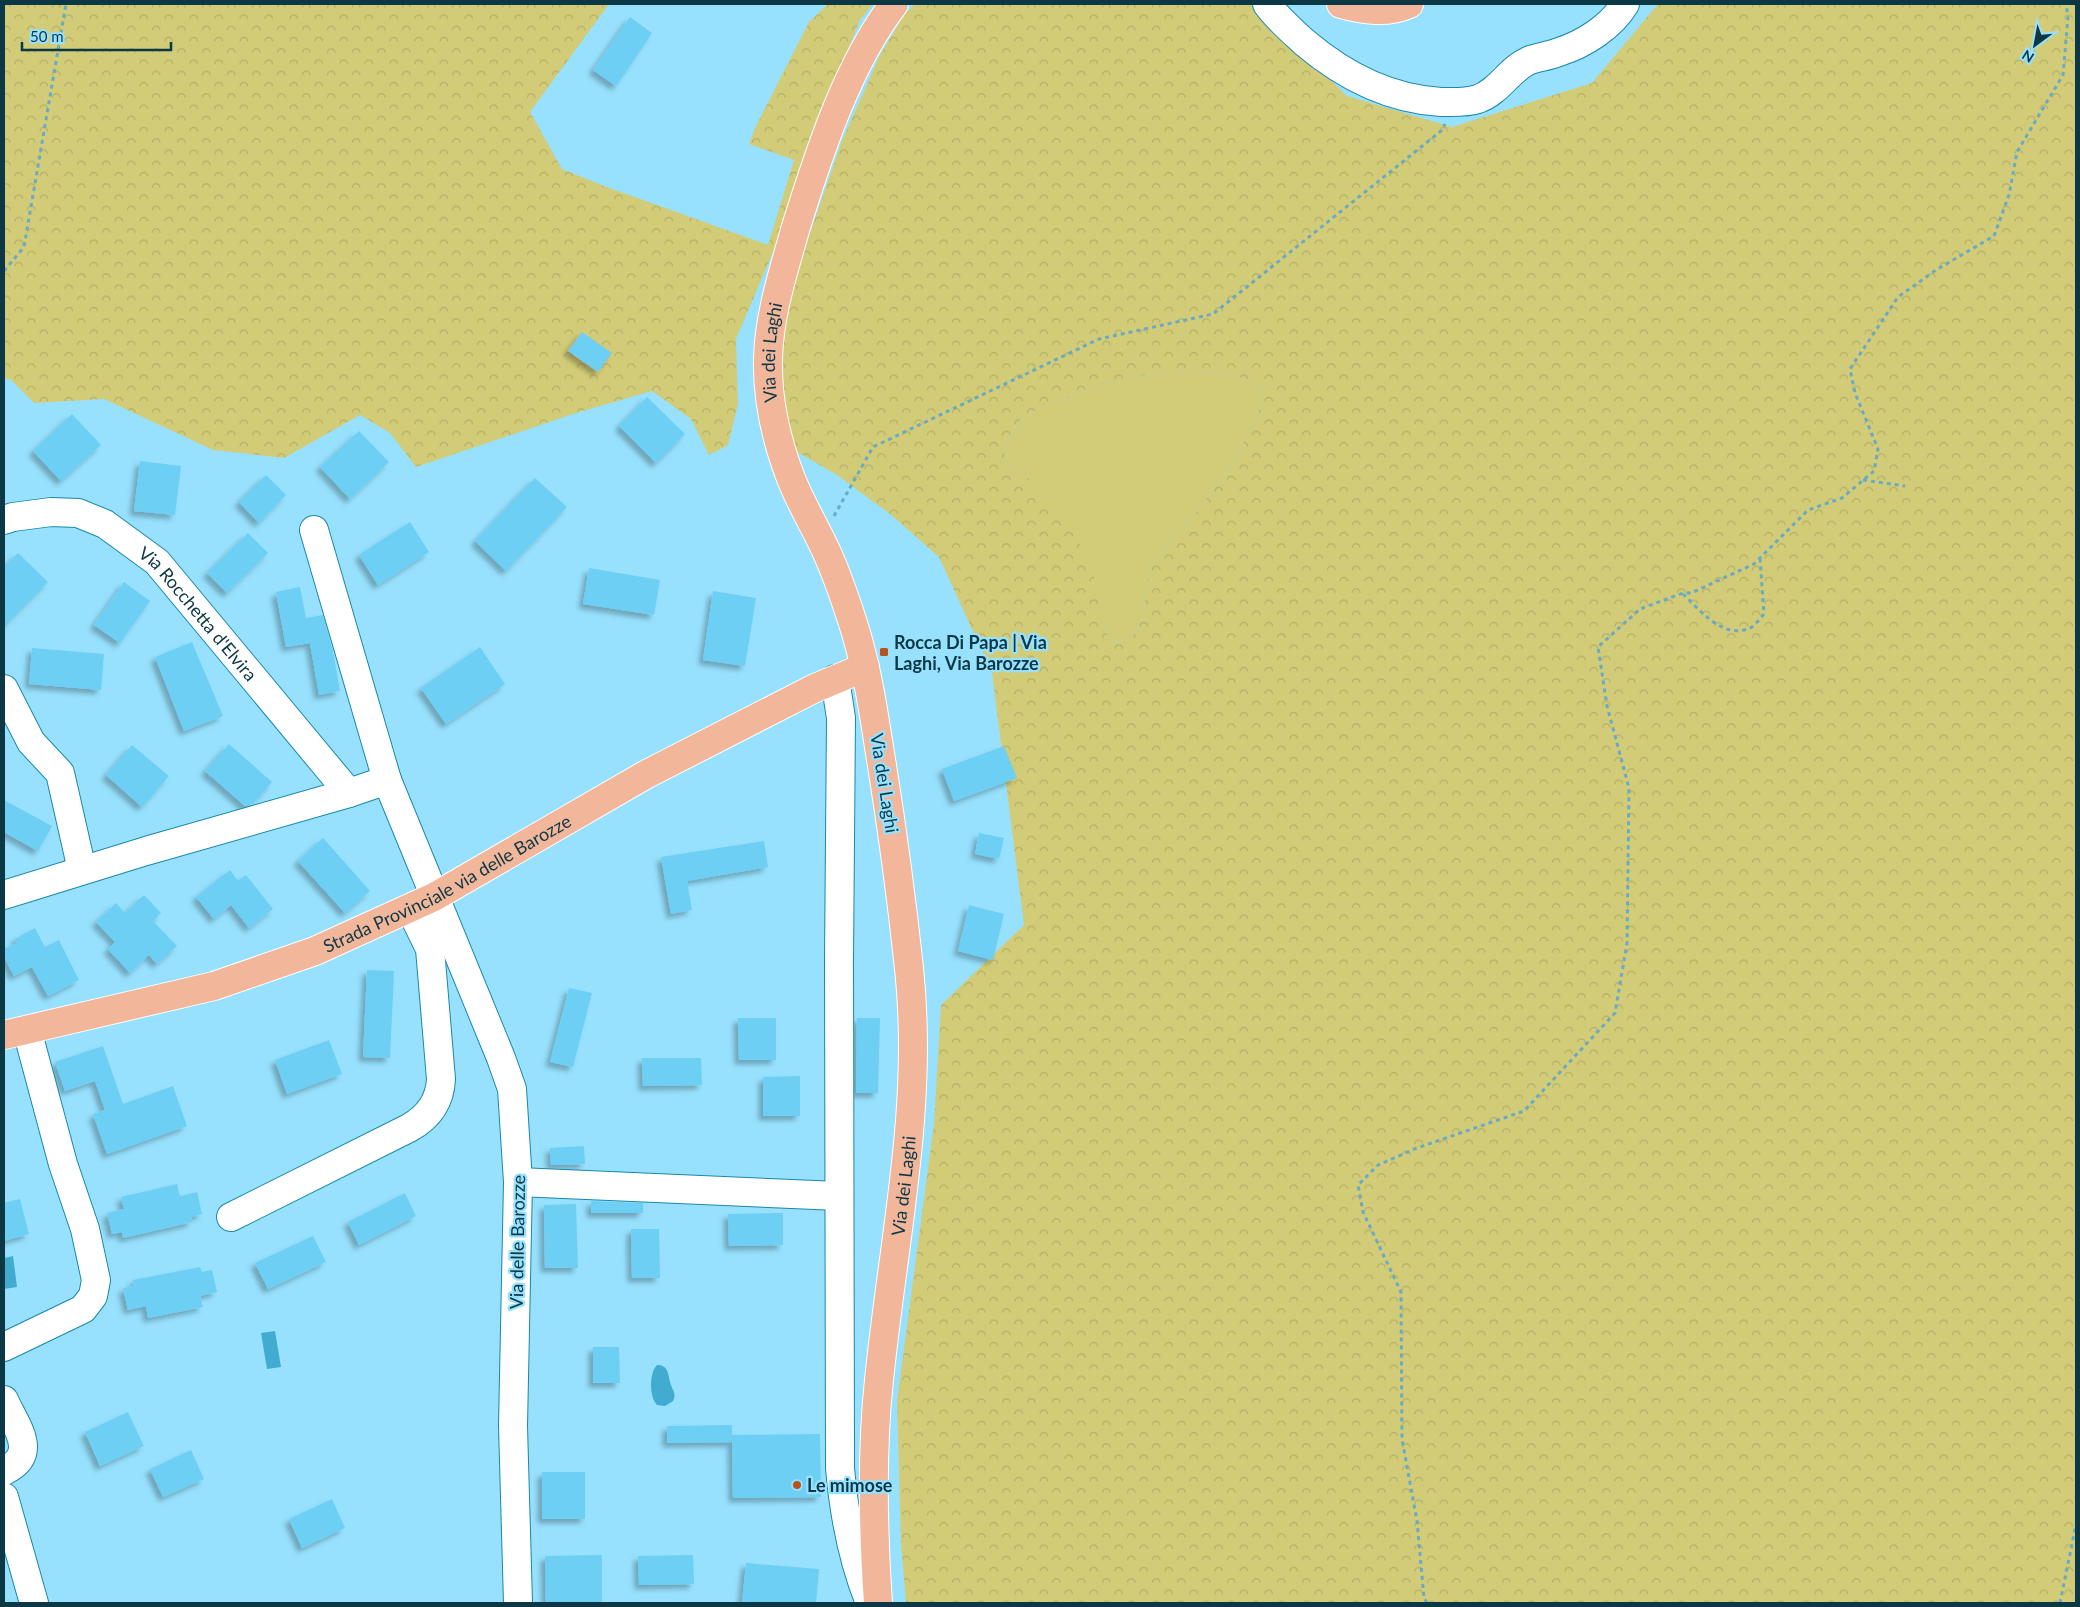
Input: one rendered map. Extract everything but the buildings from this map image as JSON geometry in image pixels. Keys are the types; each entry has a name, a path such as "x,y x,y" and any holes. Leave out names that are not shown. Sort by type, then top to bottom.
{"main road":[{"name":"Via dei Laghi","path":"878,1603 874,1488 876,1410 910,1138 914,1034 908,957 892,830 865,667 846,600 793,482 774,421 768,378 771,322 780,281 822,148 843,96 867,47 894,4"},
{"path":"1341,4 1375,10 1392,9 1409,4"},
{"name":"Strada Provinciale via delle Barozze","path":"15,1032 214,986 315,951 422,902 647,774 835,679 865,667"}],"street":[{"path":"1267,4 1288,28 1321,56 1365,84 1404,98 1459,103 1474,100 1488,94 1503,83 1512,71 1526,62 1560,52 1584,41 1605,27 1626,4"},
{"name":"Via Rocchetta d'Elvira","path":"4,520 51,512 78,513 105,524 157,562 349,793"},
{"path":"231,1217 409,1128 422,1119 433,1107 440,1092 441,1079 430,949 422,902 314,530"},
{"path":"835,679 841,718 840,1468 842,1499 850,1545 870,1603"},
{"path":"4,689 31,742 60,773 82,870"},
{"path":"4,894 349,793 387,780"},
{"name":"Via delle Barozze","path":"422,902 501,1058 512,1089 518,1182 513,1426 518,1603"},
{"path":"4,1347 83,1309 93,1296 96,1280 85,1229 15,1032"},
{"path":"518,1182 839,1196"},
{"path":"4,1400 24,1448 21,1459 13,1467 4,1471"},
{"path":"4,1497 34,1603"}],"path":[{"path":"4,271 24,247 66,4"},
{"path":"1426,1603 1417,1521 1402,1439 1401,1292 1363,1212 1358,1185 1378,1165 1416,1148 1524,1111 1615,1013 1627,943 1630,788 1607,706 1598,647 1640,609 1683,593 1691,593 1754,564 1808,510 1842,498 1874,471 1878,449 1855,393 1850,369 1898,297 1936,270 1994,236 2009,195 2017,152 2063,75 2068,17 2066,4"},
{"path":"821,541 873,447 1099,339 1213,314 1441,131 1459,103"},
{"path":"1863,480 1905,486"},
{"path":"1683,593 1710,620 1730,631 1751,628 1764,614 1760,580 1760,558"},
{"path":"2060,1603 2076,1524"}],"green space":[{"path":"4,4 609,4 530,112 562,169 768,245 794,160 749,144 755,128 809,22 828,4 873,4 860,20 827,102 785,224 736,339 738,404 728,445 709,455 691,419 652,391 576,413 416,467 390,433 360,415 284,458 213,450 104,399 34,403 10,379 4,379"},
{"path":"915,4 1254,4 1347,96 1452,127 1592,83 1658,4 2076,4 2076,1603 906,1603 901,1544 897,1401 934,1123 941,1005 1024,925 992,673 939,557 890,514 837,475 792,449 777,372 785,305 842,141 880,55 904,15","holes":["1201,372 1239,377 1251,381 1262,388 1261,401 1256,417 1238,454 1195,514 1171,540 1152,565 1148,577 1143,616 1139,627 1133,635 1123,640 1109,640 1096,582 1079,543 1068,525 1030,480 1005,462 1004,455 1009,437 1018,422 1030,413 1097,385 1130,377 1162,373"]},
{"path":"1201,372 1239,377 1251,381 1262,388 1261,401 1256,417 1238,454 1195,514 1171,540 1152,565 1148,577 1143,616 1139,627 1133,635 1123,640 1109,640 1104,624 1030,480 1005,462 1004,455 1009,437 1018,422 1030,413 1097,385 1130,377 1162,373"}],"water":[{"path":"13,1256 17,1287 4,1289 4,1258"},
{"path":"275,1331 281,1367 267,1369 261,1333"},
{"path":"657,1365 663,1366 667,1370 674,1394 673,1401 665,1406 657,1405 651,1391 652,1374"}],"place":[{"name":"Rocca Di Papa | Via Laghi, Via Barozze","path":"884,652"},
{"name":"Le mimose","path":"797,1485"}]}
